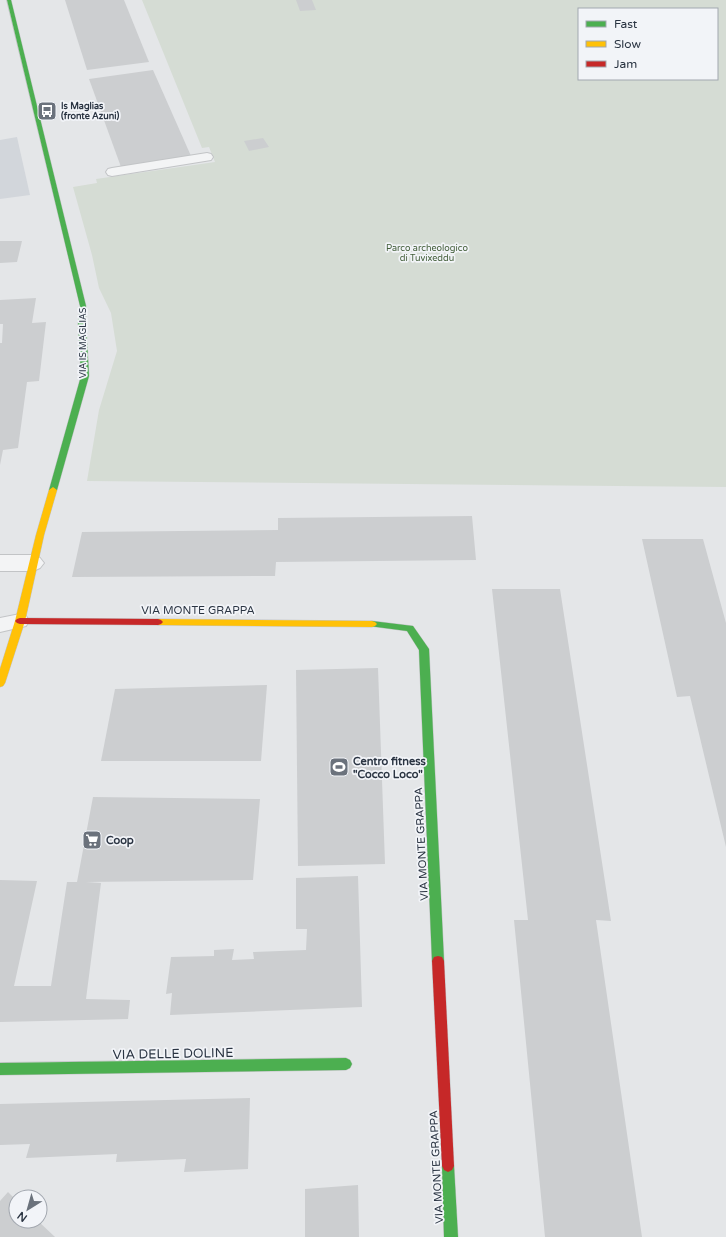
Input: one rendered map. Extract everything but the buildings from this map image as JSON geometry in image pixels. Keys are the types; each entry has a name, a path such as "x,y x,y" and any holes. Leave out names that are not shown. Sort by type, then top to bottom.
{"street":[{"name":"VIA IS MAGLIAS","path":"0,683 20,621 33,563 85,376 82,323 83,306 9,0"},
{"path":"0,563 33,563"},
{"name":"VIA MONTE GRAPPA","path":"20,621 383,624 410,628 424,649 451,1237"},
{"name":"VIA DELLE DOLINE","path":"0,1069 346,1064"}],"lane":[{"path":"112,172 207,157"},
{"path":"0,625 20,621"}],"shaded area":[{"path":"17,137 30,195 0,199 0,140"}],"green space":[{"name":"Parco archeologico di Tuvixeddu","path":"142,0 726,0 726,487 87,481 99,410 117,351 111,313 99,288 92,255 73,187 97,183 96,179 215,162 209,147 202,148"}],"traffic: fast":[{"path":"9,0 83,306 82,323 85,376 53,490"},
{"path":"372,624 410,628 424,649 438,961"},
{"path":"0,1069 346,1064"},
{"path":"448,1166 451,1237"}],"traffic: slow":[{"path":"0,683 20,621 40,535 53,490"},
{"path":"158,622 372,624"}],"traffic: jam":[{"path":"20,621 158,622"},
{"path":"438,961 448,1166"}],"place":[{"name":"Is Maglias (fronte Azuni)","path":"47,111"},
{"name":"Centro fitness \"Cocco Loco\"","path":"339,767"},
{"name":"Coop","path":"92,840"}]}
